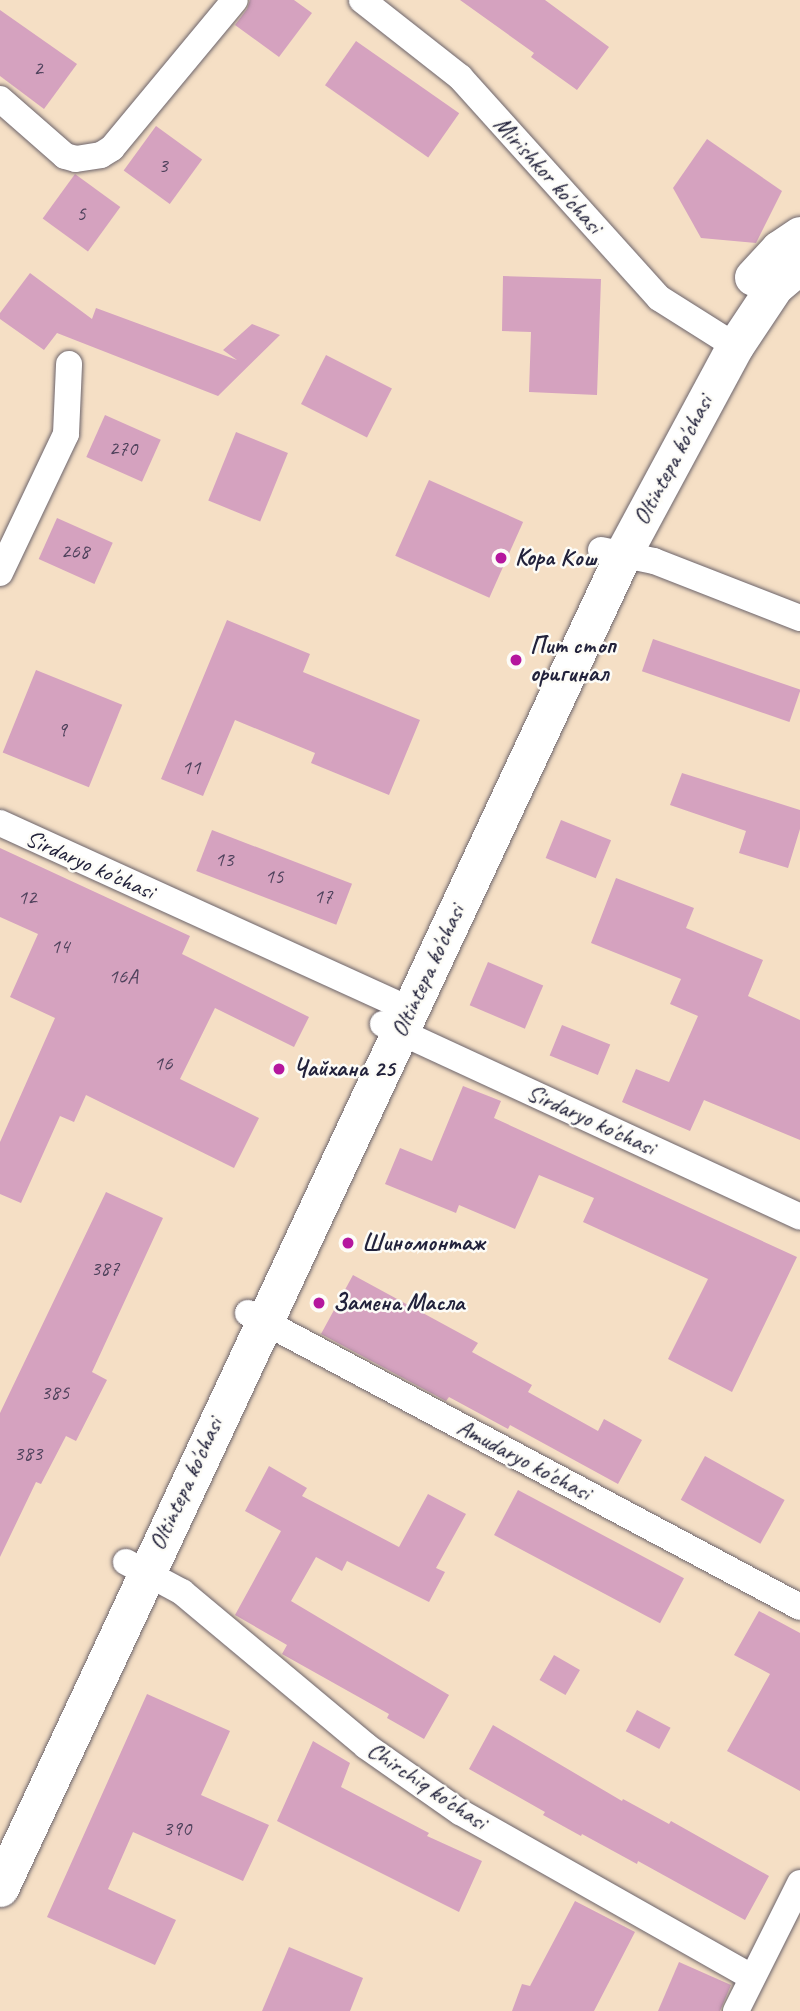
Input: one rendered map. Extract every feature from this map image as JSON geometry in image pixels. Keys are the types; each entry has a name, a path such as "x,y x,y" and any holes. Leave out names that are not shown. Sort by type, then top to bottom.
{"main road":[{"name":"Oltintepa ko'chasi","path":"0,1834 136,1567 613,551 726,342 761,268 800,234"},
{"name":"Oltintepa ko'chasi","path":"726,342 775,286 800,265"},
{"name":"Oltintepa ko'chasi","path":"0,1888 136,1567"}],"street":[{"path":"0,99 65,156 76,159 101,155 112,148 235,0"},
{"name":"Mirishkor ko'chasi","path":"362,0 460,77 659,298 726,342"},
{"path":"0,573 66,434 69,364"},
{"path":"613,551 800,618"},
{"name":"Sirdaryo ko'chasi","path":"0,823 800,1217"},
{"name":"Amudaryo ko'chasi","path":"255,1317 800,1607"},
{"name":"Chirchiq ko'chasi","path":"136,1567 182,1592 366,1746 460,1812 752,1977"},
{"path":"736,2011 800,1884"}],"building":[{"path":"250,0 294,0 312,13 279,57 235,25"},
{"path":"460,0 545,0 609,47 577,90 531,57 534,53"},
{"path":"0,10 77,64 44,109 0,76"},
{"path":"356,41 459,113 428,158 325,85"},
{"path":"156,126 202,160 170,204 124,170"},
{"path":"707,139 782,191 756,243 701,238 673,188"},
{"path":"75,174 120,207 88,251 43,218"},
{"path":"30,273 92,319 96,308 237,360 223,350 252,324 280,335 218,396 57,333 44,350 0,319 0,313"},
{"path":"503,276 601,279 597,395 529,392 531,332 502,331"},
{"path":"326,355 392,389 367,438 301,404"},
{"path":"105,415 161,440 142,482 86,457"},
{"path":"236,432 288,453 260,522 208,501"},
{"path":"429,480 523,522 489,598 395,556"},
{"path":"57,518 113,543 94,584 39,559"},
{"path":"227,620 310,654 303,672 420,720 389,795 311,763 315,753 235,720 203,796 161,779"},
{"path":"653,639 800,690 789,722 642,671"},
{"path":"36,670 122,705 89,787 3,753"},
{"path":"682,773 800,810 800,829 788,868 739,853 746,831 670,805"},
{"path":"561,820 611,840 596,878 546,858"},
{"path":"212,830 352,884 336,925 196,871"},
{"path":"0,848 190,936 182,954 309,1017 294,1047 215,1008 180,1079 259,1118 234,1168 86,1095 74,1122 60,1116 21,1203 0,1194 0,1142 55,1018 10,997 38,934 0,917"},
{"path":"616,878 694,908 686,928 763,960 748,996 800,1020 800,1140 704,1100 690,1131 622,1102 636,1069 669,1082 698,1016 670,1004 681,979 591,943"},
{"path":"488,962 543,985 525,1029 470,1005"},
{"path":"562,1025 610,1044 598,1075 550,1056"},
{"path":"463,1086 501,1101 494,1118 797,1257 732,1392 668,1359 708,1279 583,1222 594,1198 539,1175 515,1229 459,1205 456,1213 385,1184 400,1148 432,1161"},
{"path":"106,1192 163,1218 92,1372 107,1380 76,1441 66,1436 41,1484 36,1482 0,1557 0,1413"},
{"path":"353,1275 478,1343 472,1352 532,1385 528,1392 598,1431 604,1419 642,1440 618,1484 510,1425 508,1429 449,1397 446,1401 321,1334"},
{"path":"705,1456 785,1500 760,1544 681,1500"},
{"path":"269,1466 307,1488 302,1496 399,1547 428,1494 466,1514 436,1568 445,1572 429,1602 347,1561 342,1571 316,1557 291,1601 449,1695 424,1739 387,1718 389,1714 282,1654 287,1645 235,1615 281,1531 245,1511"},
{"path":"518,1490 684,1578 660,1623 494,1535"},
{"path":"759,1611 800,1633 800,1791 727,1751 770,1674 734,1655"},
{"path":"554,1655 580,1670 565,1695 540,1680"},
{"path":"147,1694 230,1731 201,1795 269,1825 243,1881 133,1832 108,1889 176,1920 155,1965 47,1917"},
{"path":"637,1710 671,1728 659,1749 626,1731"},
{"path":"493,1725 622,1801 623,1799 669,1824 671,1821 769,1876 745,1920 638,1861 637,1864 582,1834 581,1836 543,1815 545,1812 469,1769"},
{"path":"313,1741 350,1763 341,1787 429,1833 427,1836 482,1861 459,1912 277,1821"},
{"path":"575,1901 635,1932 594,2011 512,2011 522,1984 530,1986"},
{"path":"289,1947 363,1978 350,2011 262,2011"},
{"path":"679,1962 731,1985 720,2011 658,2011"}],"place":[{"name":"Кора Кош","path":"501,558"},
{"name":"Пит стоп оригинал","path":"516,660"},
{"name":"Чайхана 25","path":"279,1069"},
{"name":"Шиномонтаж","path":"348,1243"},
{"name":"Замена Маслa","path":"319,1303"}]}
